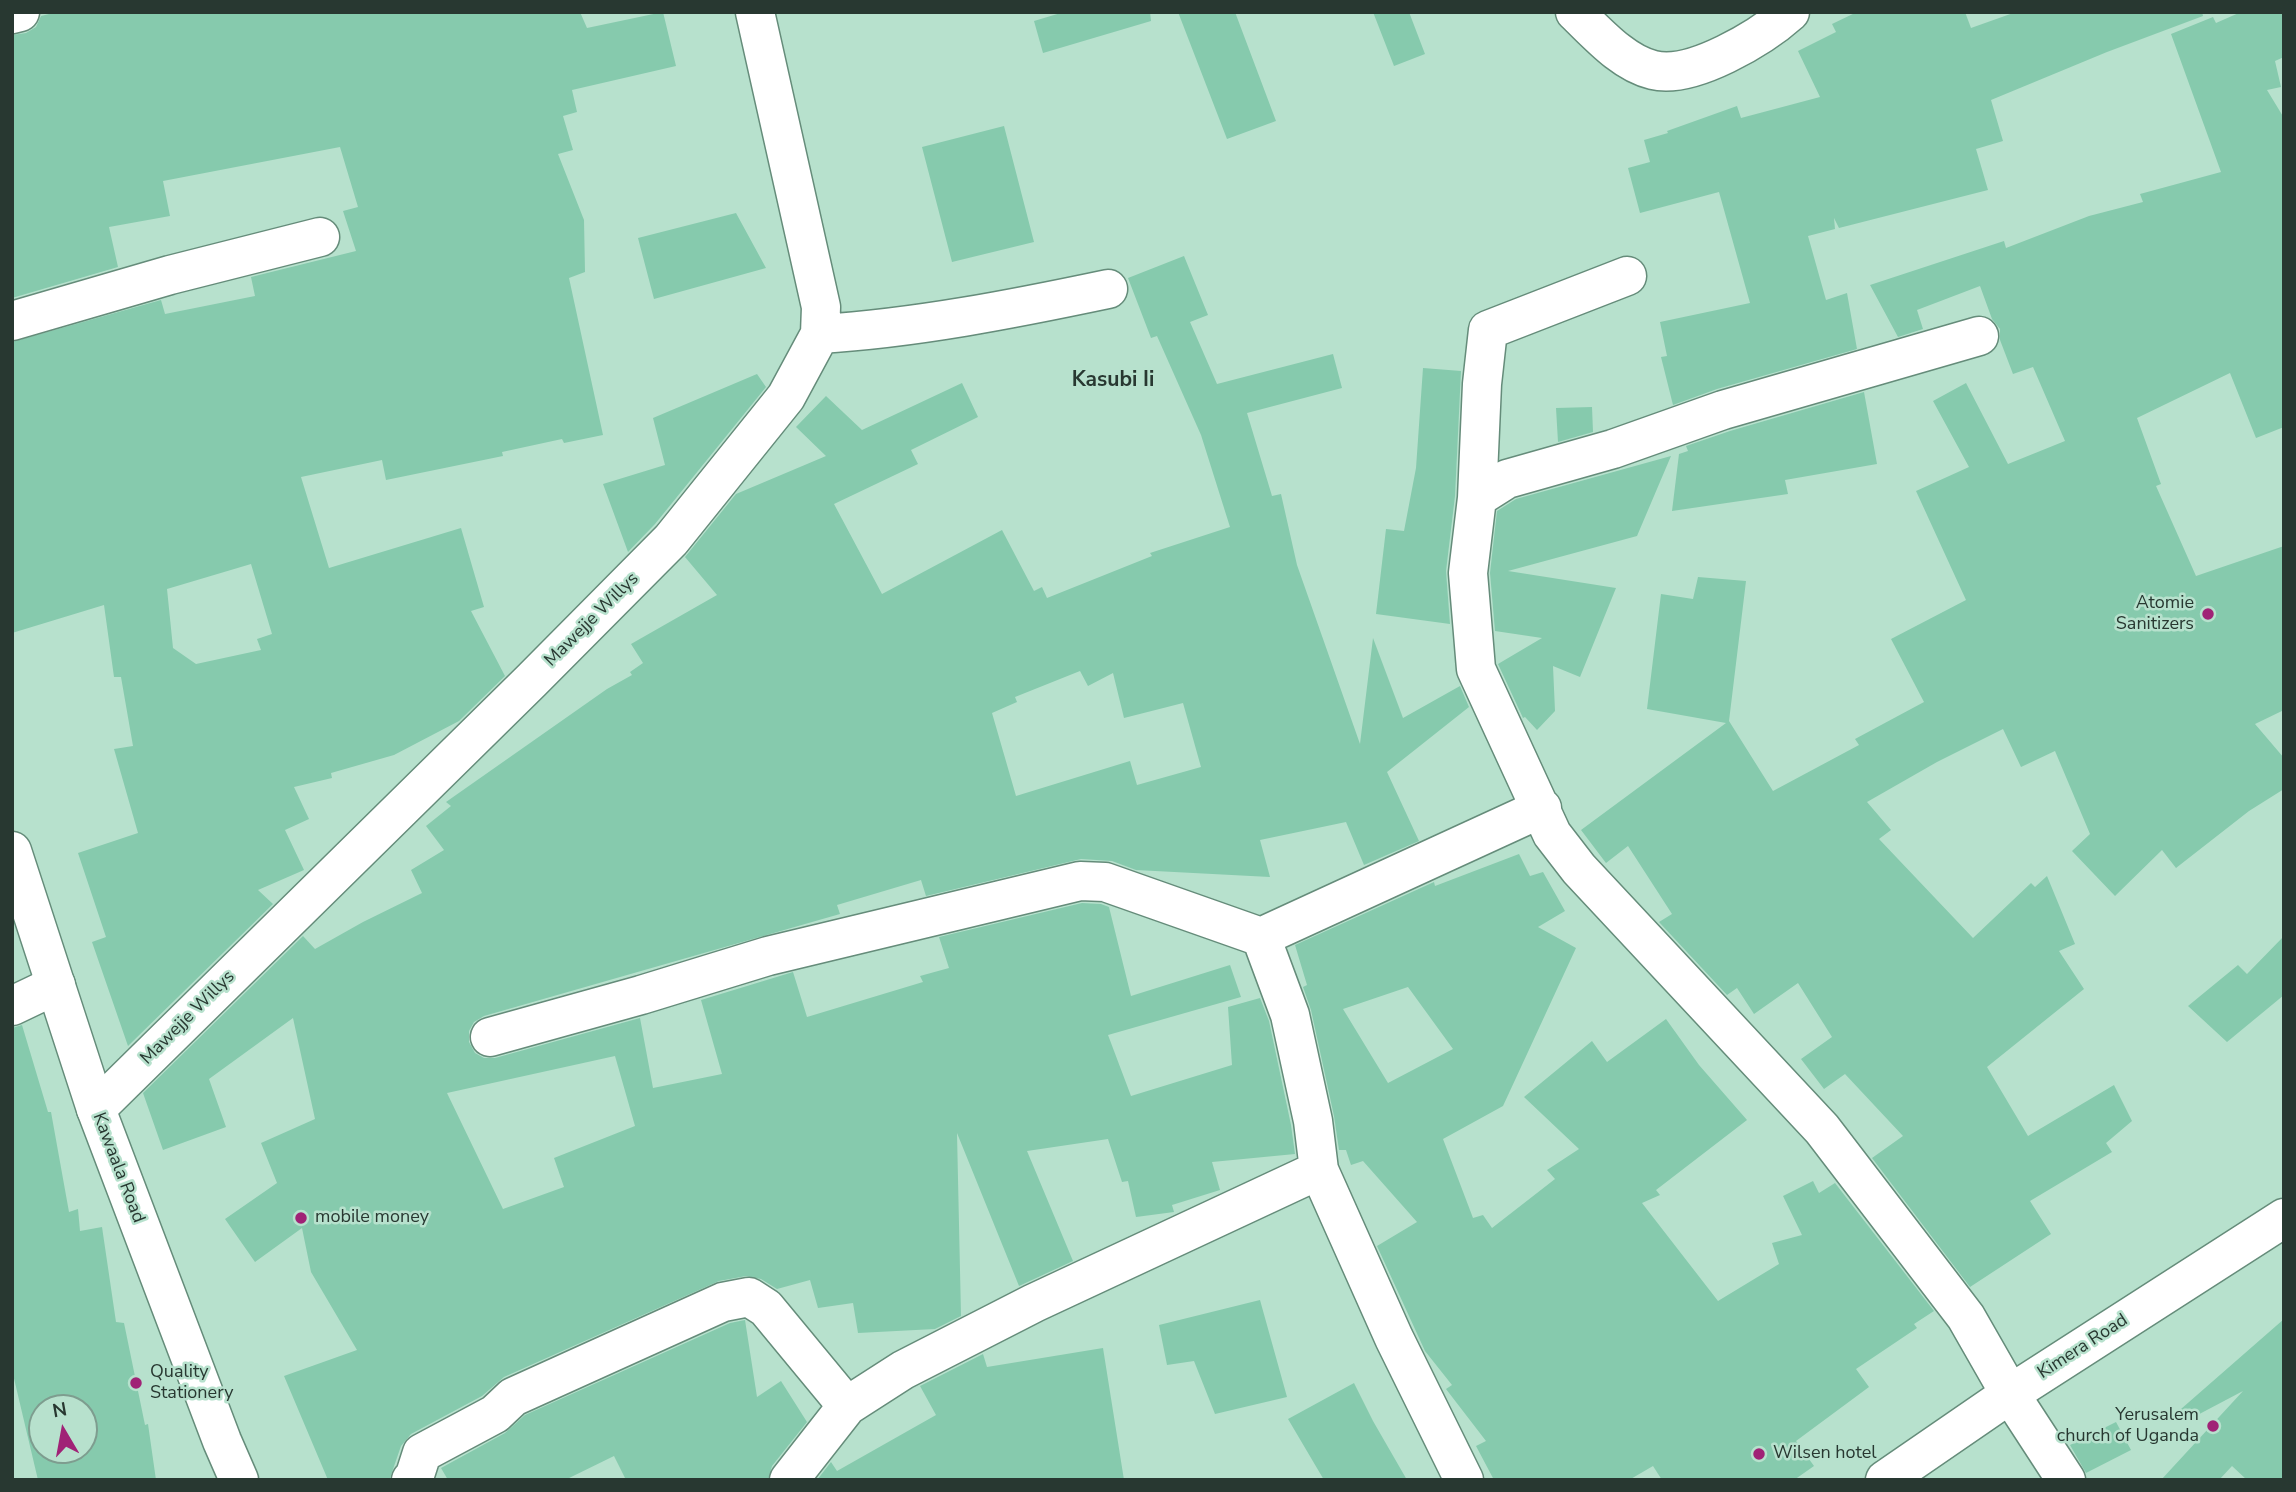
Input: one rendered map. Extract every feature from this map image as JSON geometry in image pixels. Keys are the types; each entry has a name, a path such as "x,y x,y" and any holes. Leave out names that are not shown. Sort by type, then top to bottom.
{"street":[{"path":"12,14 20,12"},
{"name":"Mawejje Willys","path":"96,1109 671,540 786,397 820,334 821,307 755,12"},
{"path":"1575,12 1628,60 1654,71 1680,69 1718,59 1773,28 1790,12"},
{"path":"12,321 170,275 320,237"},
{"path":"1627,276 1488,330 1482,384 1477,498 1468,573 1476,669 1552,834 1579,869 1822,1129 1966,1317 2010,1394 2066,1480"},
{"path":"820,334 864,331 1022,307 1108,289"},
{"path":"1477,498 1507,479 1613,449 1723,410 1979,336"},
{"path":"490,1037 782,952 1080,881 1105,882 1261,937 1542,808"},
{"name":"Kawaala Road","path":"12,851 96,1109 239,1480"},
{"path":"1261,937 1290,1015 1313,1121 1319,1170 1394,1338 1464,1480"},
{"path":"12,1006 56,985"},
{"path":"789,1480 847,1406 903,1370 1034,1303 1319,1170"},
{"name":"Kimera Road","path":"1885,1480 2010,1394 2284,1219"},
{"path":"411,1480 422,1453 495,1414 513,1397 723,1302 749,1297 766,1308 847,1406"}],"building":[{"path":"57,12 580,12 587,28 663,12 676,66 572,90 577,112 563,116 573,150 558,154 584,220 585,272 569,278 603,435 564,443 562,439 502,452 503,456 386,480 382,460 301,477 329,568 461,528 484,607 471,611 505,676 459,721 394,755 331,773 332,778 294,787 309,819 285,830 304,870 258,890 273,904 128,1046 92,942 106,937 78,853 138,833 114,749 133,746 121,677 114,677 104,605 12,633 12,342 161,300 165,314 255,296 251,277 356,251 343,211 358,207 340,147 163,181 170,216 109,227 118,267 12,298 12,35 26,33 36,27 41,16","holes":["251,564 272,634 257,639 261,650 196,664 173,648 167,589"]},
{"path":"1064,12 1150,12 1151,21 1043,53 1034,21"},
{"path":"1178,12 1235,12 1276,121 1227,139"},
{"path":"1373,12 1409,12 1425,54 1394,66"},
{"path":"1857,12 1965,12 1971,28 2016,12 2202,12 2203,16 1991,100 2003,141 1976,149 1988,190 1839,228 1834,218 1835,229 1808,236 1826,300 1847,293 1857,349 1717,389 1673,405 1661,357 1667,356 1660,322 1750,303 1719,192 1640,213 1628,168 1650,162 1644,140 1668,133 1667,131 1737,106 1741,118 1820,97 1798,51 1836,32 1832,24"},
{"path":"2241,12 2284,12 2284,57 2275,61 2281,87 2267,90 2284,118 2284,427 2256,438 2230,373 2137,418 2161,484 2156,486 2196,576 2284,546 2284,710 2255,724 2284,758 2284,789 2249,811 2176,868 2162,850 2115,896 2072,851 2090,834 2055,751 2021,767 2003,729 1937,762 1867,802 1891,830 1879,839 1973,938 2031,883 2035,887 2047,876 2075,944 2059,951 2084,989 1987,1067 2028,1136 2114,1085 2132,1121 2106,1143 2112,1152 2030,1201 2051,1234 1970,1287 1872,1158 1903,1136 1845,1074 1824,1089 1801,1059 1832,1037 1798,983 1754,1014 1737,988 1727,995 1659,922 1672,914 1628,846 1606,863 1581,830 1726,723 1647,709 1661,594 1693,599 1698,577 1746,581 1729,721 1773,791 1859,745 1855,739 1924,702 1891,639 1966,600 1916,491 1969,467 1933,401 1966,383 2008,464 2065,441 2033,367 2013,374 2000,340 2000,329 1992,319 1980,286 1917,310 1923,329 1898,337 1870,285 2004,241 2006,248 2089,216 2143,202 2140,194 2221,172 2171,34 2213,17 2216,23"},
{"path":"1004,126 1034,242 952,262 922,147"},
{"path":"736,213 766,268 654,299 638,238"},
{"path":"1184,256 1208,315 1190,322 1217,384 1333,354 1342,388 1247,413 1272,496 1281,494 1297,565 1360,744 1373,638 1403,718 1460,686 1469,707 1387,772 1419,841 1364,865 1346,822 1260,840 1270,877 1136,870 1112,861 1081,859 926,896 921,880 837,905 840,914 484,1016 474,1022 469,1031 469,1042 475,1053 484,1058 495,1058 640,1018 653,1088 722,1074 701,1000 793,972 807,1017 923,982 920,976 949,968 939,937 1082,903 1101,904 1109,907 1131,996 1230,965 1241,997 1108,1035 1131,1096 1232,1065 1228,1007 1260,998 1269,1021 1295,1154 1212,1162 1220,1190 1172,1205 1174,1212 1136,1217 1128,1181 1122,1182 1108,1139 1027,1151 1073,1261 1019,1286 957,1133 961,1316 935,1329 858,1333 853,1303 818,1308 810,1280 777,1289 761,1279 746,1276 719,1281 504,1377 482,1396 411,1434 401,1446 390,1478 328,1480 284,1376 357,1350 311,1272 302,1228 255,1262 225,1219 277,1183 261,1143 315,1119 293,1018 209,1079 226,1127 163,1150 143,1093 303,936 315,949 422,893 411,870 444,850 426,826 451,806 446,802 607,689 632,675 630,672 643,663 631,644 717,595 685,557 736,494 826,456 796,427 826,396 862,430 962,383 978,417 911,450 918,464 834,504 882,594 1002,530 1034,591 1042,587 1047,598 1152,556 1150,553 1230,527 1201,435 1157,336 1151,338 1128,278","holes":["1080,671 1088,686 1113,673 1124,718 1183,703 1201,767 1137,785 1130,761 1016,796 992,713 1017,702 1015,697","615,1056 635,1126 554,1158 564,1187 503,1209 447,1093"]},
{"path":"1423,368 1461,371 1455,496 1446,571 1450,624 1376,614 1386,529 1404,531 1416,468"},
{"path":"757,374 766,387 655,524 628,552 603,484 665,465 653,418"},
{"path":"1864,392 1877,464 1785,480 1788,494 1672,511 1679,454 1688,451 1686,446"},
{"path":"1592,407 1593,432 1558,442 1556,408"},
{"path":"1671,456 1637,536 1508,571 1616,588 1580,677 1553,666 1555,711 1537,730 1523,718 1498,664 1542,638 1495,631 1490,573 1497,511 1516,499"},
{"path":"1519,854 1530,876 1543,872 1565,911 1538,927 1576,948 1503,1106 1443,1139 1473,1218 1483,1215 1492,1228 1555,1179 1547,1170 1579,1149 1524,1097 1592,1041 1607,1062 1666,1019 1699,1065 1747,1120 1656,1190 1660,1195 1642,1203 1718,1301 1779,1264 1772,1243 1802,1235 1783,1196 1813,1181 1819,1193 1835,1183 1934,1311 1914,1324 1917,1328 1856,1369 1869,1387 1796,1441 1814,1466 1794,1480 1662,1480 1653,1466 1629,1480 1494,1480 1476,1446 1486,1441 1446,1389 1452,1385 1425,1351 1377,1246 1417,1222 1363,1161 1351,1165 1346,1150 1339,1150 1311,1010 1303,987 1307,985 1295,945 1434,882 1435,886","holes":["1408,987 1453,1049 1388,1083 1343,1009"]},
{"path":"2284,936 2284,995 2227,1042 2188,1006 2238,965 2247,974"},
{"path":"22,1025 48,1112 51,1112 69,1212 78,1209 80,1231 102,1227 116,1322 124,1323 145,1425 148,1424 156,1480 38,1480 34,1464 98,1464 98,1394 28,1394 28,1438 12,1370 12,1028"},
{"path":"1260,1300 1287,1397 1215,1414 1194,1361 1167,1365 1159,1325"},
{"path":"2284,1319 2284,1480 2247,1480 2232,1466 2219,1480 2161,1480 2243,1391 2188,1420 2181,1409"},
{"path":"745,1320 757,1397 781,1381 807,1422 772,1466 768,1480 626,1480 614,1456 565,1480 448,1480 441,1468 505,1433 525,1415 730,1323"},
{"path":"1103,1348 1124,1480 817,1480 831,1462 837,1471 936,1415 920,1386 983,1354 987,1367"},
{"path":"1354,1383 1407,1480 1324,1480 1288,1419"},
{"path":"2116,1422 2131,1450 2086,1473 2070,1445"}],"place":[{"name":"Atomie Sanitizers","path":"2208,614"},
{"name":"mobile money","path":"301,1218"},
{"name":"Quality Stationery","path":"136,1383"},
{"name":"Yerusalem church of Uganda","path":"2213,1426"},
{"name":"Wilsen hotel","path":"1759,1454"}],"district":[{"name":"Kasubi Ii","path":"1113,381"}]}
